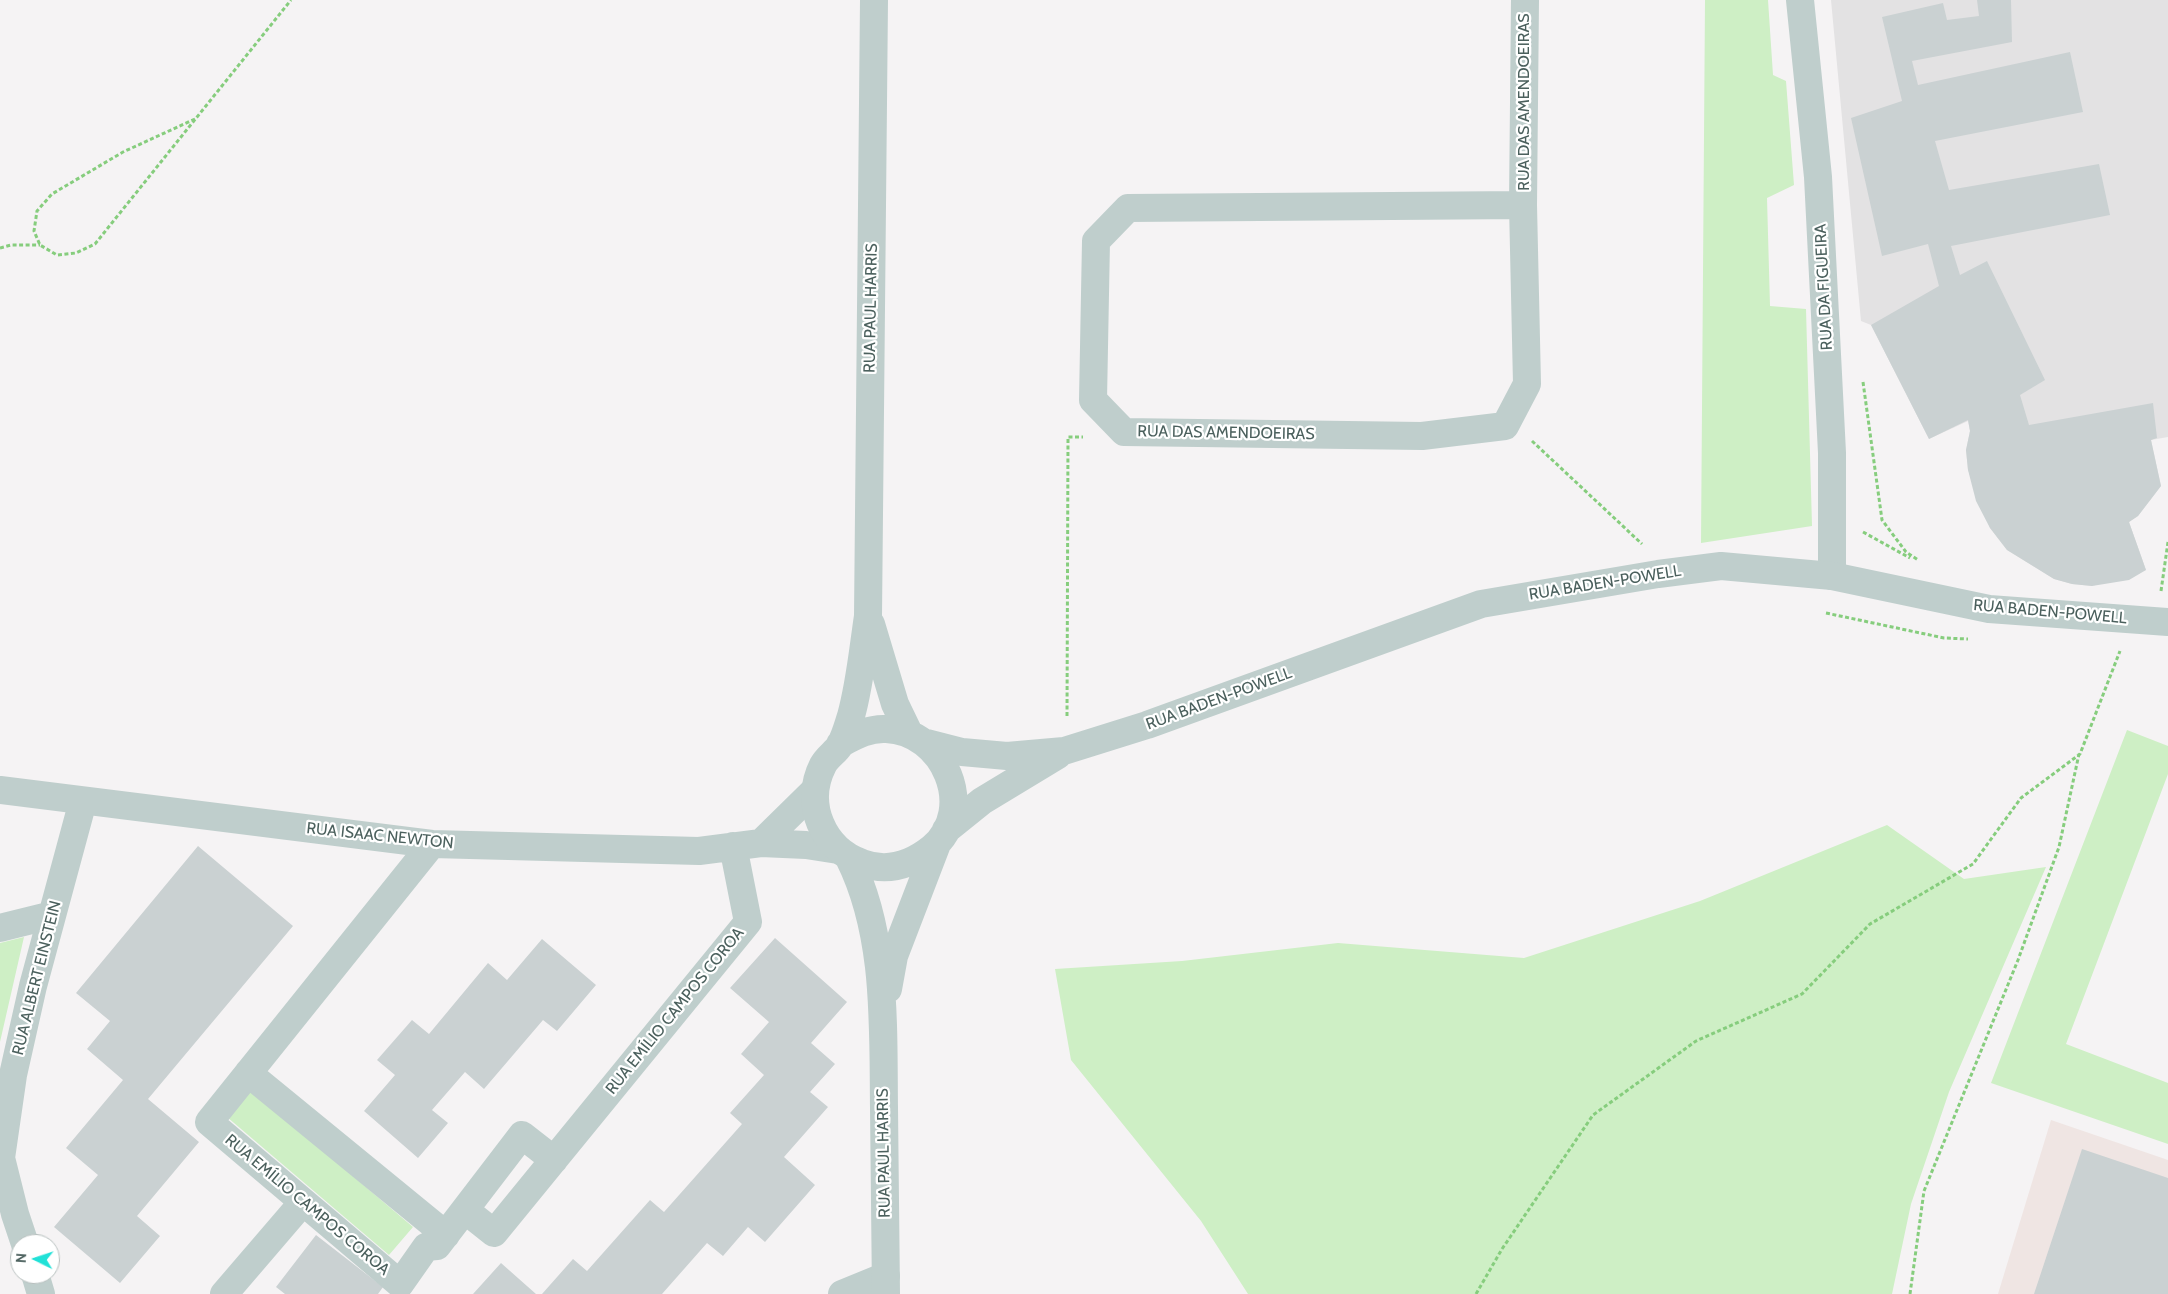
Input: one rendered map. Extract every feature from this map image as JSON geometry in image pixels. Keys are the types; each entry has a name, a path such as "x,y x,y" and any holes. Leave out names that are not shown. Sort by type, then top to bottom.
{"street":[{"name":"RUA PAUL HARRIS","path":"868,616 874,0"},
{"name":"RUA DAS AMENDOEIRAS","path":"1524,205 1128,208 1096,241 1093,400 1124,432 1422,436 1505,426 1527,384 1524,205 1525,0"},
{"name":"RUA DA FIGUEIRA","path":"1800,0 1818,177 1832,453 1832,576"},
{"name":"RUA BADEN-POWELL","path":"1064,751 1147,725 1481,604 1658,574 1721,566 1832,576 1989,609 2168,622"},
{"path":"868,616 895,704 918,738 943,761 952,783 953,807 941,837"},
{"path":"868,616 851,716 840,744 823,765 815,790 816,812 824,833 843,854 871,867 895,867 918,859 982,802 1064,751"},
{"path":"840,744 861,732 886,729 962,752 1007,756 1064,751"},
{"name":"RUA ISAAC NEWTON","path":"0,790 432,844 699,850 761,843 806,845 843,854"},
{"path":"761,843 815,790"},
{"name":"RUA ALBERT EINSTEIN","path":"22,1234 1,1158 14,1075 52,915 83,801"},
{"name":"RUA PAUL HARRIS","path":"883,1012 894,956 941,837"},
{"name":"RUA EMÍLIO CAMPOS COROA","path":"432,844 209,1122 400,1284 426,1247 437,1246 522,1135 554,1160"},
{"name":"RUA EMÍLIO CAMPOS COROA","path":"465,1210 494,1233 748,922 733,846"},
{"name":"RUA PAUL HARRIS","path":"843,854 861,882 868,906 875,941 883,1012 886,1285"},
{"path":"0,928 52,915"},
{"path":"248,1073 446,1235"},
{"path":"224,1294 303,1202"},
{"path":"842,1294 886,1285"}],"path":[{"path":"0,248 11,244 40,245 56,255 76,253 95,244 291,0"},
{"path":"40,245 34,230 37,210 52,194 123,152 195,119"},
{"path":"1858,529 1870,538 1922,563 1906,552 1882,520 1862,379"},
{"path":"1865,426 1867,418"},
{"path":"1526,435 1647,549"},
{"path":"1067,722 1068,437 1086,438"},
{"path":"2161,595 2168,542"},
{"path":"1910,1294 1924,1191 2018,960 2059,847 2080,754 2120,650"},
{"path":"1476,1294 1502,1249 1593,1115 1696,1042 1802,994 1870,924 1973,864 2021,798 2080,754"}],"shaded area":[{"path":"1831,0 2168,0 2168,437 2151,440 2161,486 2138,516 2129,522 2146,570 2092,586 2072,584 2054,579 2007,550 1990,528 1968,470 1966,450 1970,431 1968,421 1929,439 1871,325 1861,321"},
{"path":"2051,1120 2168,1160 2168,1294 1998,1294"}],"green space":[{"path":"1705,0 1768,0 1773,75 1786,81 1794,185 1767,198 1770,306 1806,309 1812,526 1701,543"},
{"path":"2127,730 2168,746 2168,774 2066,1044 2168,1083 2168,1144 1991,1083"},
{"path":"1887,825 1964,879 2046,867 1949,1092 1911,1204 1892,1294 1248,1294 1201,1221 1071,1060 1055,969 1182,961 1338,943 1524,958 1700,901"},
{"path":"24,937 0,1042 0,943"},
{"path":"250,1089 413,1227 389,1255 227,1117"}],"building":[{"path":"1977,0 2011,0 2012,42 1912,61 1918,85 2070,52 2083,112 1935,141 1949,190 2099,164 2110,215 1951,246 1960,275 1987,261 2045,380 2020,395 2029,425 2153,403 2157,438 2151,440 2161,486 2138,516 2129,522 2146,570 2129,580 2092,586 2072,584 2054,579 2007,550 1990,528 1976,501 1968,470 1966,450 1970,431 1968,420 1929,439 1871,325 1939,286 1928,244 1882,256 1851,118 1902,101 1882,17 1943,3 1947,20 1979,16"},
{"path":"198,846 293,926 148,1099 199,1142 137,1216 160,1236 120,1283 54,1227 98,1175 66,1148 123,1080 87,1049 110,1021 76,993"},
{"path":"775,938 847,1002 811,1043 835,1064 810,1092 828,1107 784,1157 815,1185 765,1242 748,1227 723,1256 707,1243 662,1294 542,1294 573,1259 587,1271 650,1200 664,1212 742,1124 730,1113 764,1075 741,1054 769,1022 730,988"},
{"path":"542,939 596,985 557,1031 543,1020 484,1089 465,1072 432,1110 448,1123 418,1158 364,1111 395,1075 377,1060 412,1020 429,1034 488,963 507,980"},
{"path":"2082,1149 2168,1178 2168,1294 2034,1294"},
{"path":"316,1235 383,1287 378,1294 285,1294 276,1287"},
{"path":"501,1263 536,1294 473,1294"}]}
